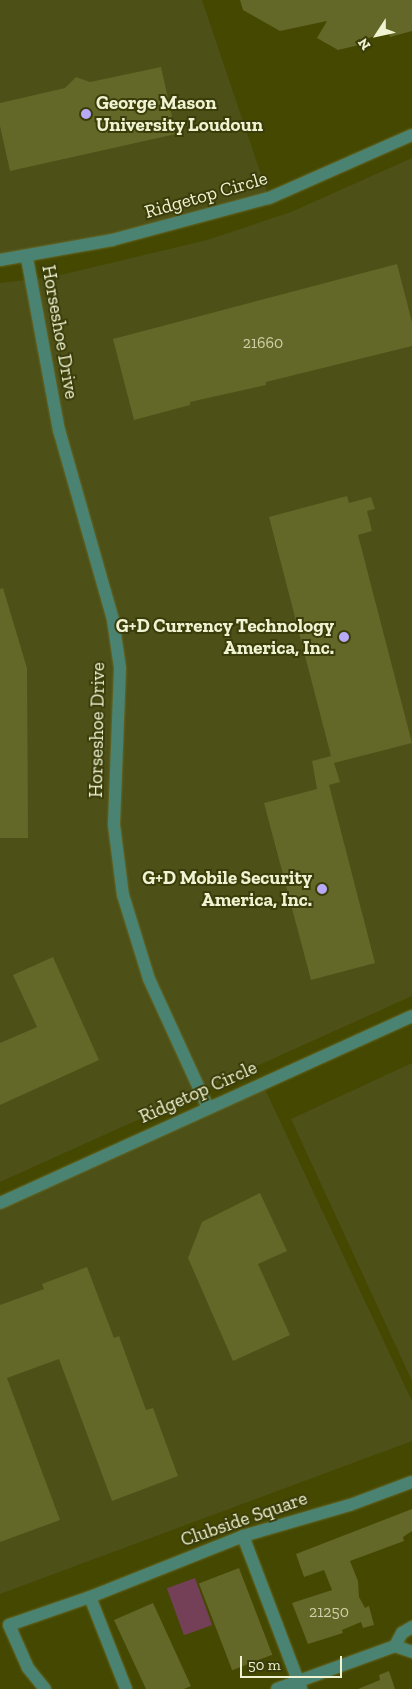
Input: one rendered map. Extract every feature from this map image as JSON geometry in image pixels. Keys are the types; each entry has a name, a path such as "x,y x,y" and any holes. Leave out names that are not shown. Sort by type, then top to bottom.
{"street":[{"name":"Ridgetop Circle","path":"0,260 27,258 112,240 269,198 412,135"},
{"name":"Horseshoe Drive","path":"27,258 59,430 113,620 120,668 114,826 123,895 149,979 208,1108"},
{"name":"Ridgetop Circle","path":"0,1203 412,1016"},
{"name":"Clubside Square","path":"45,1689 28,1668 9,1625 90,1597 243,1536 350,1505 412,1482"},
{"path":"243,1536 299,1685"},
{"path":"90,1597 126,1689"},
{"path":"278,1689 299,1685 395,1646 402,1633 412,1627"},
{"path":"395,1646 412,1652"}],"shaded area":[{"path":"0,0 202,0 269,198 0,260"},
{"path":"412,158 412,996 0,1182 0,283 52,277 207,240 291,212"},
{"path":"412,1063 412,1381 291,1119"},
{"path":"262,1083 412,1401 412,1441 0,1594 0,1203"},
{"path":"195,1578 212,1625 184,1635 167,1588"}],"building":[{"path":"240,0 412,0 412,31 390,37 389,32 358,41 359,45 338,50 317,38 327,21 280,31 243,10"},
{"name":"George Mason University Loudoun","path":"161,67 176,134 10,171 0,126 0,103 65,88 76,77 90,82"},
{"path":"397,264 412,322 412,346 266,382 266,385 190,402 190,405 134,420 113,339"},
{"path":"347,496 349,503 371,497 375,509 367,511 372,531 358,535 412,743 334,763 340,782 329,785 375,963 311,980 264,803 317,789 312,761 331,756 269,517"},
{"path":"3,588 27,668 28,838 0,838 0,589"},
{"path":"53,957 99,1060 0,1105 0,1043 37,1027 13,975"},
{"path":"260,1193 287,1251 258,1264 290,1335 233,1361 188,1258 202,1222"},
{"path":"87,1267 114,1338 119,1336 146,1410 153,1408 178,1476 112,1501 59,1359 7,1378 60,1520 0,1542 0,1305 44,1289 42,1284"},
{"path":"412,1509 412,1531 403,1537 404,1541 350,1561 358,1581 359,1597 365,1608 369,1606 374,1625 363,1628 361,1622 342,1630 343,1633 308,1644 292,1603 332,1590 324,1570 304,1577 296,1554"},
{"path":"239,1568 272,1655 232,1670 199,1583"},
{"path":"153,1603 191,1686 184,1689 146,1689 114,1620"},
{"path":"389,1671 395,1689 358,1689 380,1680 379,1675"}],"place":[{"name":"George Mason University Loudoun","path":"86,114"},
{"name":"G+D Currency Technology America, Inc.","path":"344,637"},
{"name":"G+D Mobile Security America, Inc.","path":"322,889"}]}
